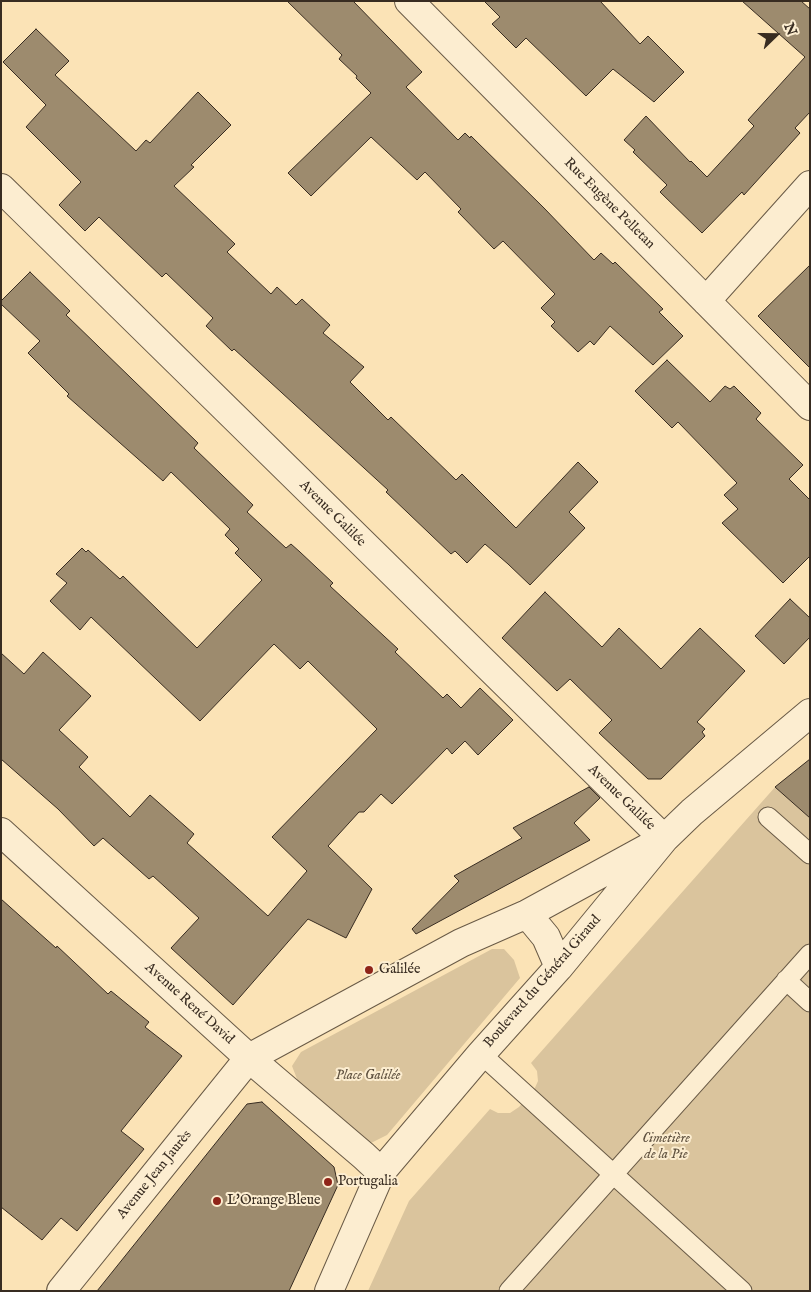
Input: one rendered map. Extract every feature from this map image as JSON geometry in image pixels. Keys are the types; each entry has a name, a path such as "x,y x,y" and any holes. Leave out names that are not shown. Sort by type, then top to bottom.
{"street":[{"name":"Rue Eugène Pelletan","path":"409,1 810,406"},
{"path":"706,301 810,185"},
{"name":"Avenue Galilée","path":"1,188 664,840"},
{"name":"Boulevard du Général Giraud","path":"329,1291 381,1172 481,1054 559,967 664,840 692,812 810,713"},
{"name":"Avenue René David","path":"1,832 249,1058 381,1172"},
{"path":"249,1058 461,943 526,914 664,840"},
{"path":"526,914 546,938 559,967"},
{"name":"Avenue Jean Jaurès","path":"62,1291 249,1058"}],"lane":[{"path":"768,817 810,854"},
{"path":"509,1291 810,954"},
{"path":"786,980 810,1002"},
{"path":"481,1054 612,1175 742,1291"}],"green space":[{"name":"Cimetière de la Pie","path":"810,759 810,1291 368,1291 409,1201 490,1109 498,1113 510,1113 519,1107 534,1090 538,1081 537,1071 531,1063 776,786"},
{"name":"Place Galilée","path":"492,949 504,949 514,960 520,978 387,1135 371,1143 356,1140 299,1084 292,1066 301,1052"}],"building":[{"path":"287,1 353,1 422,72 406,87 458,140 465,133 470,138 471,136 594,260 601,253 613,264 615,262 663,309 659,312 683,336 653,365 610,326 594,345 590,341 578,352 551,326 555,322 541,308 555,294 503,241 494,249 458,212 461,209 425,172 417,180 371,137 311,196 288,173 371,93 339,59 342,55"},
{"path":"484,1 600,1 640,44 648,36 684,72 654,102 613,69 586,96 526,38 516,48 492,24 500,17"},
{"path":"742,1 801,1 810,9 810,112 795,128 800,133 744,195 742,192 702,233 660,192 667,185 633,152 635,150 624,140 646,116 707,177 754,126 748,120 805,57"},
{"path":"36,29 69,61 55,75 136,151 146,140 150,143 198,92 231,125 191,165 194,167 174,186 235,244 227,252 271,294 277,287 296,305 302,299 330,325 323,333 364,367 350,382 388,420 391,417 456,480 462,474 516,528 578,462 598,482 569,512 585,528 530,585 485,544 467,563 455,551 451,554 386,492 388,490 234,349 232,351 206,326 213,318 166,273 162,277 99,217 85,231 59,205 81,182 26,127 46,105 3,62"},
{"path":"810,265 810,368 758,316"},
{"path":"30,272 70,311 66,315 198,443 194,448 253,505 247,512 286,548 291,544 333,583 330,586 398,649 395,652 443,698 447,694 461,708 480,688 513,720 478,755 465,741 452,754 447,748 392,804 381,794 364,812 359,812 328,846 372,889 346,938 308,919 233,1005 171,948 199,918 153,876 149,879 103,838 94,846 58,809 1,759 1,653 24,674 43,652 91,696 59,730 88,757 79,767 130,817 150,795 194,834 187,843 268,916 307,871 272,837 377,729 308,661 300,669 274,644 200,721 91,617 80,630 50,601 67,583 56,574 82,548 86,552 88,550 120,579 123,576 197,648 262,580 235,553 239,549 225,535 230,529 171,472 163,481 67,396 69,394 28,353 40,341 1,304 1,301"},
{"path":"667,360 710,402 725,386 730,389 734,386 761,413 756,419 803,465 789,479 810,500 810,556 783,583 722,523 738,509 724,495 737,483 678,422 672,428 635,391"},
{"path":"545,592 602,647 619,628 661,669 700,628 745,671 697,722 705,729 702,732 705,736 661,779 648,779 599,733 612,720 570,679 557,691 502,638"},
{"path":"790,599 810,618 810,637 784,664 755,636"},
{"path":"810,759 810,818 775,787"},
{"path":"589,787 600,798 574,823 590,840 416,934 412,929 459,881 454,876 522,838 513,828"},
{"path":"1,899 56,948 57,946 108,994 111,991 149,1022 145,1027 182,1056 121,1131 144,1149 77,1231 61,1218 42,1240 1,1207"},
{"path":"262,1102 334,1167 338,1185 289,1291 97,1291 247,1104"}],"place":[{"name":"Galilée","path":"369,970"},
{"name":"Portugalia","path":"328,1182"},
{"name":"L'Orange Bleue","path":"217,1201"}]}
